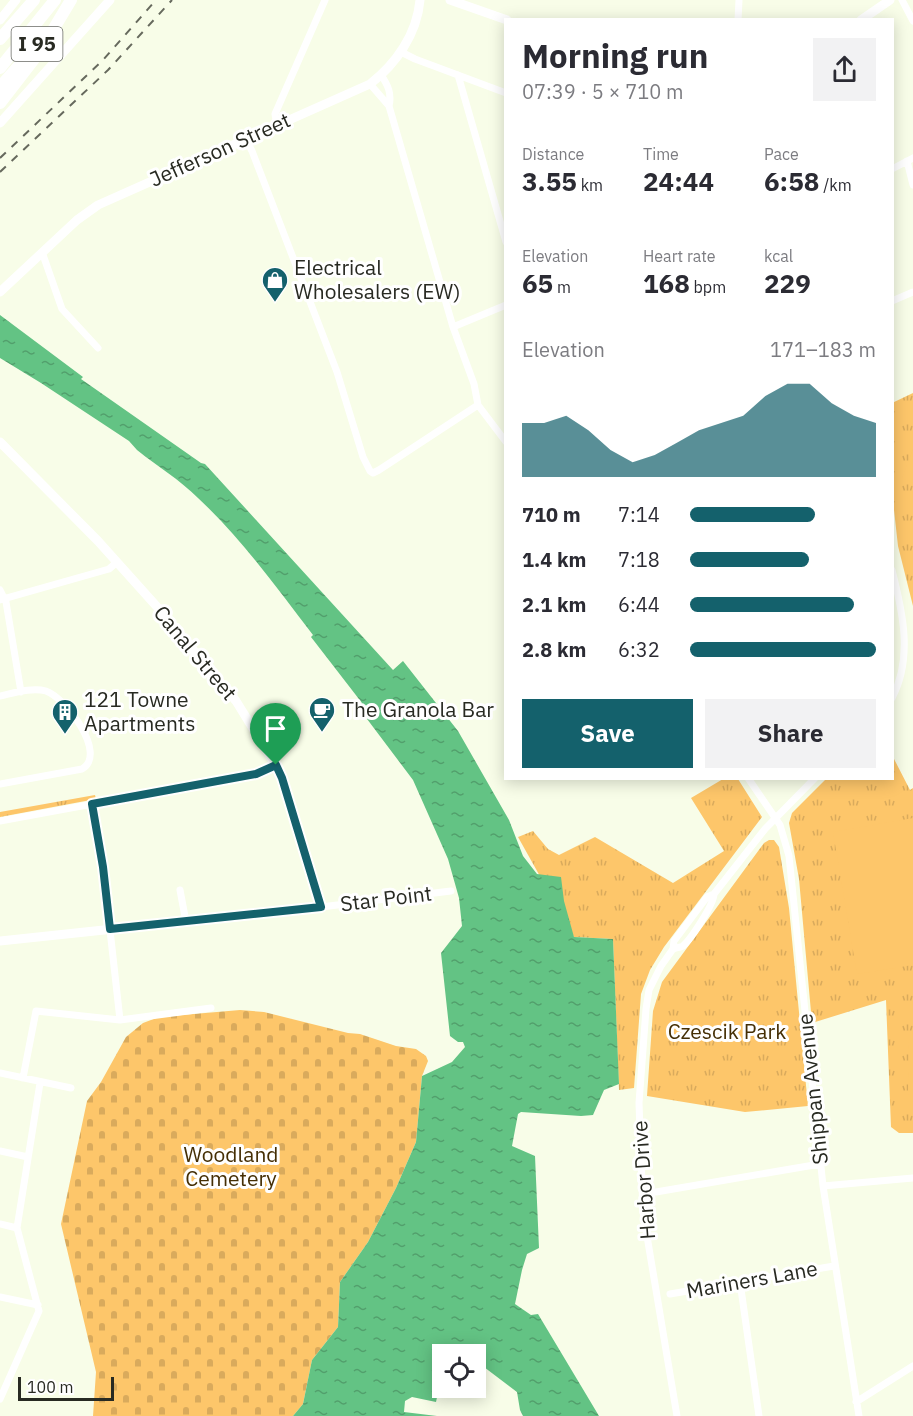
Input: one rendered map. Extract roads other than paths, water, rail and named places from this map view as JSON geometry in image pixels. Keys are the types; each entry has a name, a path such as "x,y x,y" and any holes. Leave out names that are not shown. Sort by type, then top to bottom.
{"highway":[{"path":"0,39 34,0"},
{"name":"I 95","path":"0,68 55,0"},
{"path":"0,103 41,50 71,0"},
{"name":"I 95","path":"0,87 71,0"}],"street":[{"path":"0,20 16,0"},
{"path":"0,123 110,0"},
{"path":"277,125 275,114 325,0"},
{"name":"Jefferson Street","path":"0,292 77,220 98,205 370,84 401,52 416,20 420,0"},
{"path":"450,0 504,19"},
{"path":"738,18 739,0"},
{"path":"864,18 890,0"},
{"path":"902,0 913,21"},
{"path":"401,52 504,92"},
{"path":"381,75 389,90 389,106 453,327 474,384 478,405 504,439"},
{"path":"458,75 504,236"},
{"path":"370,84 389,106"},
{"path":"245,138 251,148 337,372 363,457 370,471 373,473 478,405"},
{"path":"894,168 910,160 913,185"},
{"path":"42,252 62,309 98,348"},
{"path":"894,300 913,292"},
{"path":"453,327 504,306"},
{"name":"Canal Street","path":"0,442 67,507 227,689 282,778 321,907"},
{"path":"2,599 109,569 117,562"},
{"path":"894,577 911,644 905,677 894,695"},
{"path":"0,590 21,692"},
{"path":"0,696 21,692 47,692 59,700 80,724 86,735 89,761 82,769 0,784"},
{"path":"0,821 256,774 276,765"},
{"name":"Shippan Avenue","path":"749,780 783,832 791,872 820,1164 859,1416"},
{"path":"775,818 813,780"},
{"path":"92,804 103,867 120,1020"},
{"name":"Harbor Drive","path":"677,1416 643,1212 639,1103 649,990 673,949 674,941 692,916 707,897 714,894 775,818"},
{"path":"180,890 186,922"},
{"name":"Star Point","path":"321,907 451,891"},
{"path":"0,941 321,907"},
{"path":"22,1078 36,1011 120,1020 211,1008"},
{"path":"0,1073 71,1088"},
{"path":"0,1399 38,1314 38,1305 17,1227 40,1083"},
{"path":"0,1151 28,1156"},
{"path":"656,1192 820,1164"},
{"path":"823,1186 913,1178"},
{"path":"0,1224 17,1227"},
{"name":"Mariners Lane","path":"670,1294 834,1266"},
{"path":"740,1281 759,1416"},
{"path":"0,1298 38,1305"},
{"path":"0,1307 9,1299"},
{"path":"856,1402 913,1366"}],"water":[{"path":"0,315 83,377 81,379 205,464 393,670 403,661 458,731 509,820 523,856 537,874 561,877 564,901 574,937 613,939 619,1084 604,1090 593,1115 521,1112 518,1114 512,1146 535,1156 539,1248 527,1254 515,1304 531,1315 538,1314 599,1416 523,1416 517,1392 486,1369 486,1344 432,1344 432,1398 437,1398 436,1402 412,1397 405,1401 404,1412 437,1416 293,1416 303,1404 312,1360 338,1327 340,1282 368,1242 396,1188 416,1142 422,1076 452,1062 465,1047 463,1042 458,1042 450,1036 441,953 462,926 459,898 448,859 413,780 358,707 362,703 311,637 313,635 244,547 191,491 137,450 129,441 0,358"}],"railway":[{"path":"0,158 103,60 156,0"},
{"path":"0,172 108,70 172,0"}],"place":[{"name":"Electrical Wholesalers (EW)","path":"275,303"},
{"name":"The Granola Bar","path":"322,733"},
{"name":"121 Towne Apartments","path":"65,735"}],"park label":[{"name":"Czescik Park","path":"727,1032"},
{"name":"Woodland Cemetery","path":"231,1167"}]}
